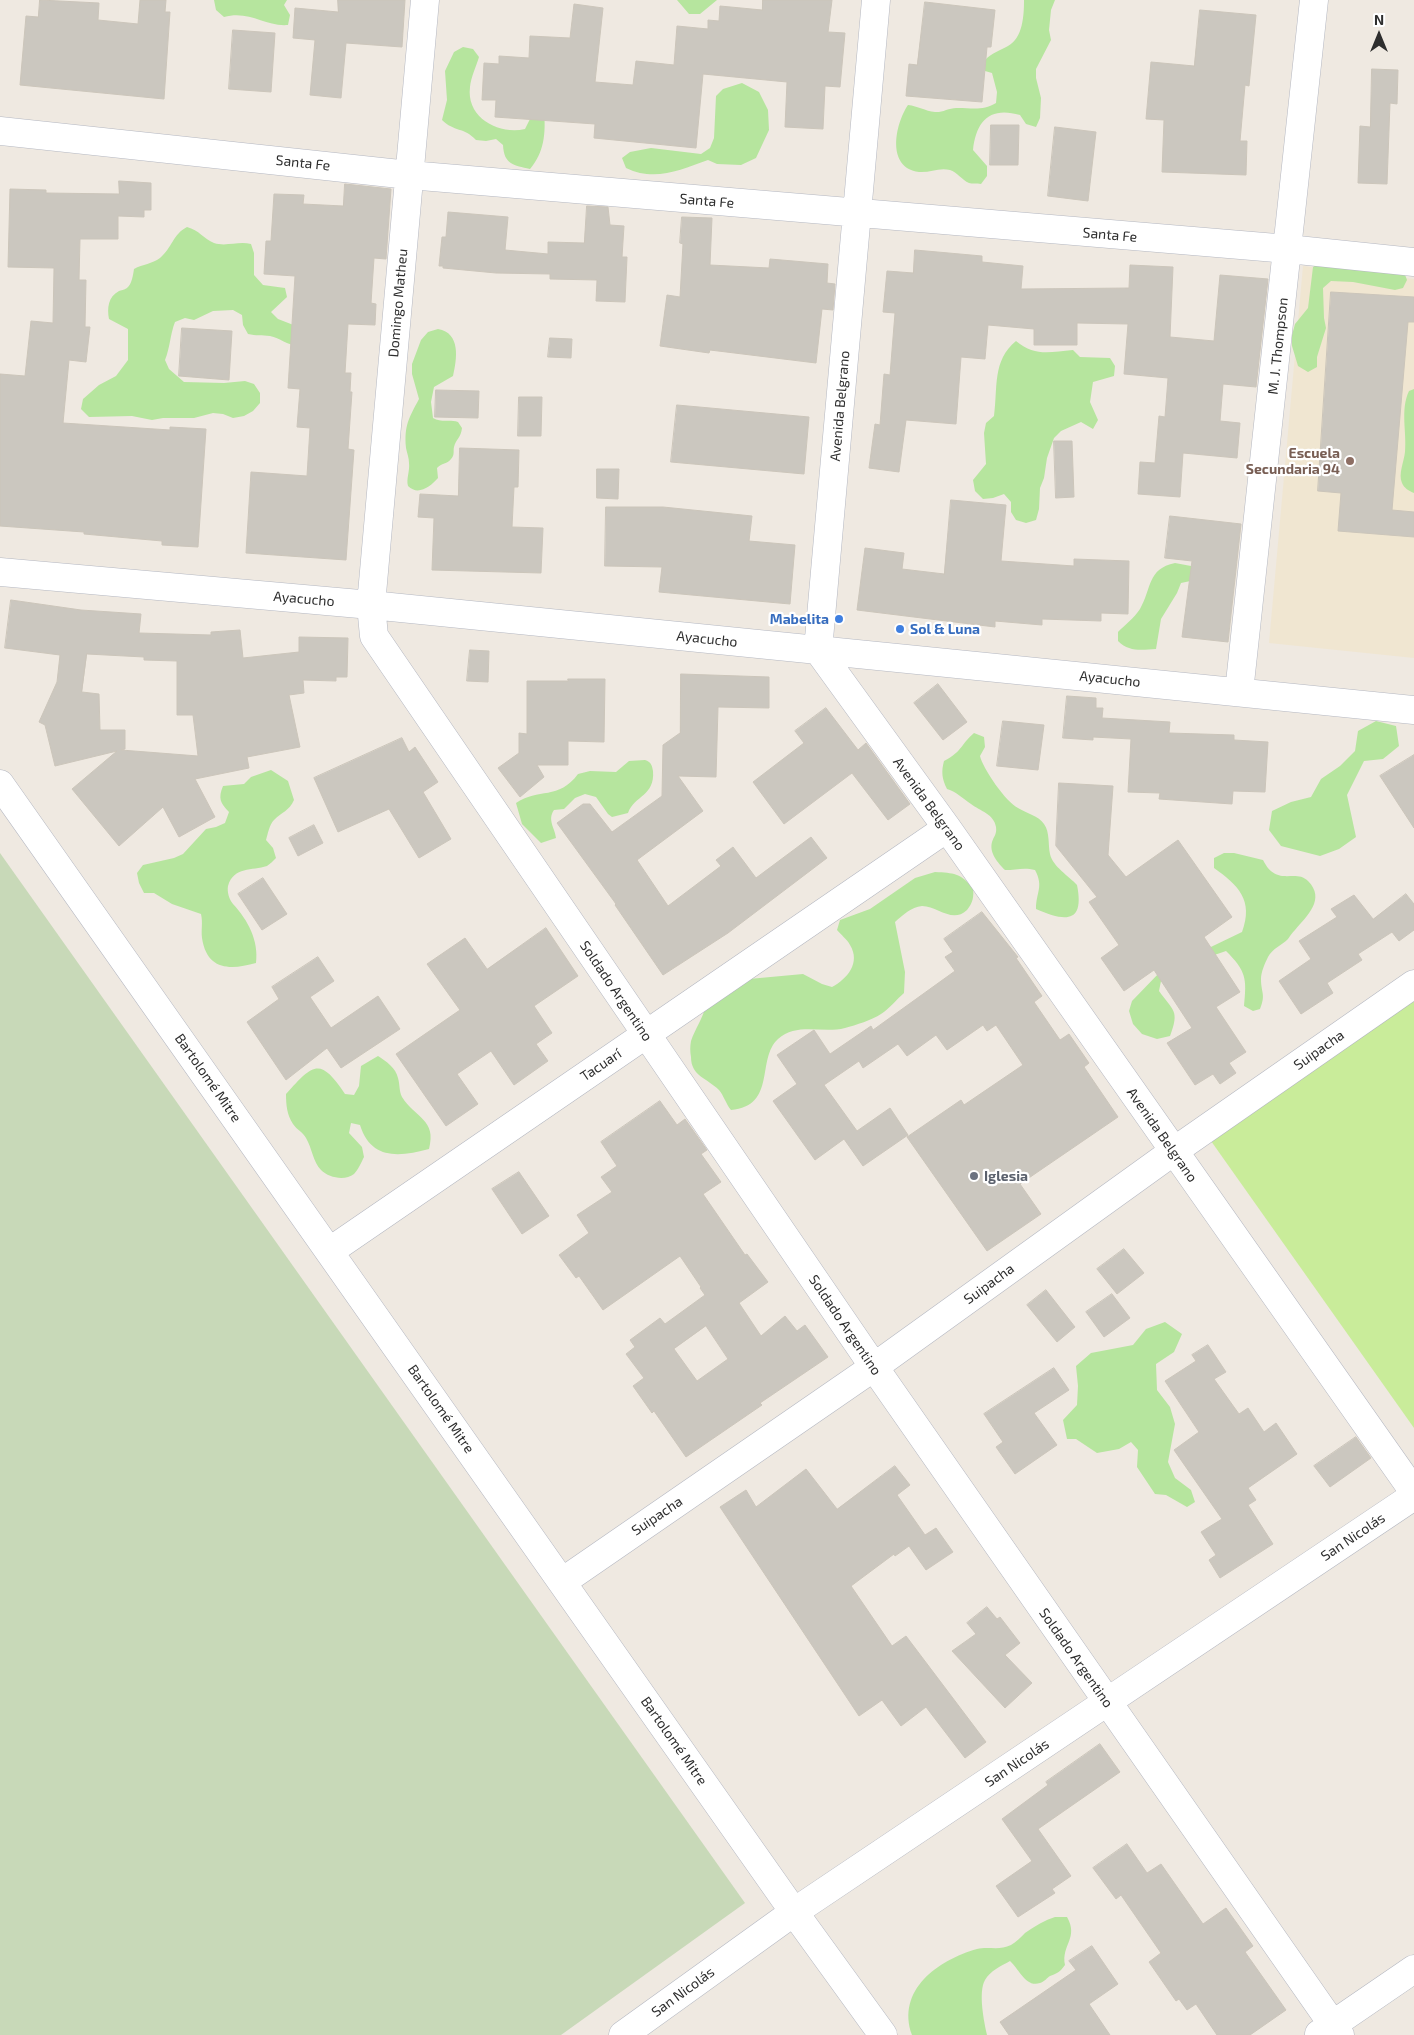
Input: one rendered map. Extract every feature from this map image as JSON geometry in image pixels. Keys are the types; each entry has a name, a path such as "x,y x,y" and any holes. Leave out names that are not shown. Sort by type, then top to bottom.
{"street":[{"name":"Domingo Matheu","path":"371,606 425,0"},
{"name":"Avenida Belgrano","path":"876,0 818,650 947,828 1414,1494"},
{"name":"M. J. Thompson","path":"1239,692 1314,0"},
{"name":"Santa Fe","path":"0,131 409,175 1288,249 1414,262"},
{"name":"Ayacucho","path":"0,572 371,606 1414,710"},
{"name":"Soldado Argentino","path":"371,606 374,636 874,1368 1107,1702 1330,2031"},
{"name":"Bartolomé Mitre","path":"0,784 794,1912 883,2035"},
{"name":"Tacuarí","path":"330,1251 947,828"},
{"name":"Suipacha","path":"562,1582 874,1368 1174,1151 1414,984"},
{"name":"San Nicolás","path":"623,2035 794,1912 1414,1494"},
{"path":"1330,2031 1414,1968"}],"shaded area":[{"name":"Escuela Secundaria 94","path":"1303,266 1414,279 1414,658 1269,643"}],"green space":[{"path":"214,0 287,0 284,5 290,15 288,25 272,24 242,16 224,17 216,10"},
{"path":"677,0 717,0 700,14 689,14"},
{"path":"1024,0 1055,0 1051,10 1049,30 1051,40 1036,69 1036,78 1041,98 1040,118 1036,127 1026,124 1020,115 1009,113 993,114 986,118 977,131 973,150 987,166 987,176 981,184 969,183 950,170 942,169 919,172 909,169 902,163 896,144 903,113 908,105 938,112 955,108 982,108 996,103 997,92 992,73 985,71 985,60 1017,38 1022,26"},
{"path":"463,47 473,49 479,57 472,76 470,98 473,107 486,122 495,127 505,129 525,129 534,111 544,112 545,128 543,142 535,163 530,169 511,163 505,157 503,145 496,139 476,140 442,120 447,100 445,71 454,52"},
{"path":"742,83 759,92 768,110 769,130 756,158 741,165 717,164 708,160 677,171 657,174 647,174 626,168 622,158 630,152 651,148 701,154 710,148 714,138 716,96 723,89"},
{"path":"187,227 214,243 251,244 254,253 254,275 263,285 285,288 287,297 271,312 278,319 296,326 298,346 270,336 248,334 243,325 242,315 233,310 213,311 194,320 185,318 175,322 173,327 165,360 169,369 184,382 224,383 245,381 254,384 260,393 260,403 253,411 244,416 233,418 213,413 194,418 152,420 132,416 89,417 81,409 83,399 99,385 116,376 128,360 128,329 109,319 108,307 110,300 115,293 129,286 134,269 160,258 175,237"},
{"path":"1322,261 1404,272 1407,280 1403,288 1395,290 1353,282 1331,281 1323,288 1326,328 1317,357 1317,367 1308,372 1298,366 1292,346 1292,335 1295,324 1308,308 1313,267"},
{"path":"438,329 445,331 454,341 456,362 453,376 434,387 431,402 433,418 458,422 462,428 455,444 452,458 437,468 438,478 428,487 416,490 408,486 407,481 409,461 406,448 406,433 412,411 419,399 412,374 412,364 421,340 428,332"},
{"path":"1016,341 1036,351 1073,350 1080,357 1110,358 1115,366 1114,376 1093,382 1090,402 1098,420 1093,429 1081,422 1061,431 1054,438 1040,488 1039,509 1036,520 1026,523 1016,520 1011,512 1011,502 1004,494 983,499 975,491 973,480 986,464 984,433 986,423 994,416 996,385 1000,366 1008,349"},
{"path":"1414,389 1414,493 1404,486 1401,476 1405,452 1404,413 1406,398 1409,391"},
{"path":"1175,563 1207,569 1200,579 1181,583 1161,619 1156,649 1136,650 1122,645 1118,641 1118,632 1140,609 1152,580 1159,570"},
{"path":"1376,721 1396,726 1399,746 1383,759 1364,761 1347,795 1356,837 1339,849 1320,856 1281,846 1269,830 1272,811 1291,802 1311,797 1321,779 1340,766 1355,751 1358,731"},
{"path":"974,733 984,737 985,747 980,756 996,785 1013,805 1042,821 1046,827 1049,850 1054,863 1077,885 1078,907 1075,913 1070,916 1055,916 1036,909 1039,881 1035,870 1005,870 997,861 991,846 996,833 993,819 957,793 947,789 942,775 944,761 958,751"},
{"path":"645,760 652,765 653,769 651,786 635,802 628,813 612,817 596,797 585,794 575,798 564,809 554,810 551,821 556,838 541,843 522,824 516,803 532,796 556,791 571,782 578,774 590,771 616,772 629,761"},
{"path":"271,770 288,781 294,800 288,809 274,820 269,830 266,840 273,848 276,858 267,866 239,872 228,886 230,900 248,924 256,947 256,963 229,967 215,962 209,957 202,938 201,914 172,904 154,893 144,893 137,873 143,865 183,854 206,829 225,823 229,812 221,800 223,786 244,784 251,777"},
{"path":"0,853 745,1903 561,2035 0,2035"},
{"path":"1224,853 1234,853 1263,860 1268,868 1280,876 1297,876 1308,881 1315,894 1313,907 1288,939 1268,957 1261,976 1263,997 1260,1009 1253,1011 1244,1006 1244,976 1238,964 1226,951 1197,961 1171,979 1161,981 1159,991 1174,1011 1175,1016 1170,1036 1157,1039 1142,1034 1133,1024 1129,1011 1132,1001 1161,971 1242,932 1246,911 1242,894 1237,887 1214,868 1214,858"},
{"path":"935,872 952,874 964,879 973,888 973,899 967,910 961,914 950,915 922,906 904,914 895,922 905,972 904,993 881,1014 859,1024 845,1028 802,1030 785,1034 778,1039 772,1048 764,1080 755,1100 745,1107 731,1110 719,1090 697,1073 692,1063 691,1041 706,1005 749,979 803,974 832,987 838,984 851,970 854,958 849,943 837,930 840,920 870,909 915,878"},
{"path":"1414,999 1414,1428 1211,1141"},
{"path":"378,1056 393,1068 398,1078 402,1097 427,1125 431,1139 429,1149 407,1154 387,1153 371,1145 360,1125 351,1123 349,1133 362,1147 364,1157 357,1170 350,1176 337,1178 328,1175 318,1167 306,1138 291,1121 287,1110 286,1094 303,1076 316,1068 322,1069 329,1074 345,1094 354,1095 359,1086 361,1066"},
{"path":"1165,1322 1182,1334 1174,1352 1156,1364 1157,1390 1170,1407 1175,1424 1168,1462 1175,1478 1191,1490 1195,1502 1187,1507 1166,1495 1155,1494 1137,1467 1138,1450 1131,1442 1119,1449 1097,1453 1076,1439 1067,1439 1063,1420 1077,1405 1076,1366 1091,1353 1133,1345 1146,1329"},
{"path":"1055,1917 1067,1917 1070,1924 1071,1936 1065,1952 1065,1965 1059,1972 1035,1984 1023,1977 1010,1961 990,1974 985,1980 982,1992 982,2007 987,2035 912,2035 909,2019 910,2004 915,1991 935,1969 962,1954 977,1949 1002,1948 1011,1945 1032,1928"}],"building":[{"path":"40,0 99,3 98,20 138,24 140,0 166,0 165,12 170,12 164,99 20,85 26,16 38,17"},
{"path":"338,0 405,0 402,47 346,43 341,98 310,95 315,40 293,38 295,8 338,12"},
{"path":"763,0 832,0 828,32 845,33 840,87 825,86 823,129 785,127 787,82 703,74 696,148 594,138 595,124 495,117 496,100 482,100 484,63 499,64 499,56 529,58 530,36 570,38 574,4 603,8 595,82 633,85 636,61 674,65 677,26 708,29 708,20 719,21 720,6 762,10"},
{"path":"925,2 995,10 991,47 987,47 982,102 906,96 909,64 917,65"},
{"path":"1200,10 1256,15 1249,86 1245,85 1240,141 1247,141 1246,175 1162,172 1164,120 1146,119 1151,62 1194,66"},
{"path":"233,30 275,33 271,92 229,89"},
{"path":"1372,69 1398,70 1397,104 1390,103 1387,184 1358,183 1360,126 1370,127"},
{"path":"991,125 1019,125 1018,165 990,165"},
{"path":"1055,127 1096,132 1088,201 1048,196"},
{"path":"119,181 151,183 151,210 144,210 144,217 118,216 118,239 80,239 79,280 86,280 85,327 90,327 86,362 69,360 63,423 170,430 170,427 206,429 198,547 162,545 162,541 84,534 84,532 0,526 0,374 25,376 31,321 53,323 54,268 8,267 10,189 46,190 46,193 119,194"},
{"path":"345,184 391,189 386,259 374,258 371,303 376,304 375,325 348,324 345,373 351,373 350,392 352,392 348,449 354,450 346,560 246,553 251,472 307,476 310,428 297,427 300,389 288,388 295,276 264,274 266,241 271,241 274,194 304,195 303,204 343,206"},
{"path":"587,206 608,207 610,225 624,226 622,257 627,257 625,302 596,301 597,280 550,279 550,274 496,273 439,266 442,237 446,237 448,212 508,217 505,250 548,254 548,242 584,243"},
{"path":"682,217 712,218 710,265 769,268 770,259 828,264 827,283 835,284 833,310 822,309 816,363 710,350 709,353 660,346 667,295 680,297 683,244 680,243"},
{"path":"915,250 982,256 982,262 1023,266 1021,289 1129,288 1130,265 1173,267 1170,337 1214,341 1220,275 1268,279 1256,387 1223,384 1220,421 1240,423 1237,458 1183,453 1180,497 1138,494 1140,462 1155,463 1159,416 1165,417 1168,378 1124,374 1128,324 1077,323 1077,345 1034,345 1034,329 988,325 985,359 961,357 956,424 906,420 899,472 869,468 875,424 880,425 884,374 890,375 895,313 883,312 887,271 913,273"},
{"path":"1331,292 1414,297 1414,322 1408,322 1392,510 1414,512 1414,537 1338,531 1341,493 1318,491"},
{"path":"182,328 232,331 229,380 179,376"},
{"path":"550,338 572,339 571,358 548,357"},
{"path":"436,390 479,391 478,418 435,417"},
{"path":"519,397 542,397 541,436 518,436"},
{"path":"677,405 809,417 804,474 671,462"},
{"path":"1054,441 1072,441 1074,497 1056,498"},
{"path":"460,448 519,450 518,487 514,487 512,527 543,528 541,573 432,570 434,518 418,517 420,494 458,496"},
{"path":"597,469 619,469 618,499 597,498"},
{"path":"951,500 1006,505 1001,561 1074,566 1074,559 1129,561 1128,614 1101,613 1101,621 1042,619 1042,625 995,621 995,627 857,610 865,548 904,553 902,569 944,574"},
{"path":"606,507 663,507 752,516 749,541 795,545 790,604 659,592 662,567 605,566"},
{"path":"1170,516 1241,524 1228,642 1182,637 1192,561 1165,558"},
{"path":"11,600 81,610 141,614 139,633 211,635 211,632 240,630 243,658 299,652 299,637 348,638 347,677 336,677 336,681 303,680 304,693 289,695 300,747 247,757 249,768 195,779 215,817 179,837 163,807 119,846 72,789 117,751 55,766 45,725 39,722 57,682 60,655 5,648","holes":["87,654 144,657 144,660 177,661 177,715 193,715 198,756 121,750 125,749 125,730 100,730 99,694 82,692"]},
{"path":"470,650 489,651 488,682 467,681"},
{"path":"681,674 769,677 769,708 718,707 716,777 678,776 703,811 637,860 668,906 721,866 716,860 733,847 756,878 811,837 827,858 728,933 663,975 616,904 557,823 583,804 590,804 612,832 662,796 663,745 680,733"},
{"path":"568,679 605,679 604,742 568,741 568,765 537,765 544,777 520,797 498,768 519,753 519,733 527,734 527,681 568,681"},
{"path":"938,684 967,722 943,740 914,703"},
{"path":"1067,696 1096,698 1096,708 1103,708 1102,718 1170,722 1169,733 1234,735 1234,740 1268,742 1265,792 1233,791 1232,804 1159,799 1160,793 1128,792 1131,739 1093,737 1093,740 1063,738"},
{"path":"826,708 858,750 866,743 910,804 888,820 852,773 784,824 753,782 804,743 795,731"},
{"path":"1003,721 1044,725 1038,770 997,766"},
{"path":"402,738 409,752 415,747 438,782 423,792 451,839 419,858 389,809 338,832 314,778"},
{"path":"1414,755 1414,828 1380,776"},
{"path":"1059,783 1113,786 1108,855 1126,877 1178,840 1232,917 1204,937 1240,992 1216,1007 1246,1052 1229,1063 1236,1073 1220,1084 1213,1074 1195,1085 1167,1043 1192,1028 1154,970 1124,991 1101,958 1119,945 1089,902 1097,897 1056,846"},
{"path":"314,825 323,843 298,856 289,838"},
{"path":"263,878 287,914 262,930 238,894"},
{"path":"1406,894 1414,904 1414,930 1399,941 1392,932 1358,954 1362,960 1327,983 1333,993 1301,1014 1279,981 1311,959 1299,941 1337,917 1331,909 1354,895 1373,919"},
{"path":"982,912 1018,957 1016,958 1042,996 1034,1002 1060,1040 1069,1034 1089,1063 1084,1067 1118,1117 1020,1184 1041,1214 987,1251 907,1137 961,1100 964,1105 1023,1065 996,1025 987,1031 983,1025 947,1050 936,1035 907,1056 898,1044 863,1068 859,1061 824,1085 857,1131 890,1108 908,1135 863,1166 844,1139 815,1160 773,1101 797,1084 777,1055 814,1030 830,1054 871,1026 873,1030 955,971 945,957 953,952 944,939"},
{"path":"546,928 578,976 534,1006 552,1033 536,1044 548,1061 514,1085 491,1051 457,1074 478,1104 446,1126 396,1054 460,1010 427,964 465,938 487,969"},
{"path":"318,957 334,981 310,997 331,1028 378,996 400,1029 341,1068 327,1048 286,1080 247,1022 279,999 272,987"},
{"path":"660,1101 677,1125 685,1119 707,1150 701,1154 721,1182 703,1194 745,1255 747,1254 768,1282 739,1303 761,1336 785,1316 797,1331 805,1325 828,1357 760,1403 762,1405 686,1457 654,1411 652,1413 633,1386 644,1378 626,1354 635,1347 630,1340 660,1318 665,1324 705,1295 701,1287 680,1256 603,1310 579,1276 576,1278 559,1255 589,1233 577,1215 612,1192 601,1177 617,1166 601,1142","holes":["706,1326 728,1359 697,1381 674,1349"]},
{"path":"519,1172 549,1216 522,1234 492,1189"},
{"path":"1124,1249 1144,1273 1117,1294 1097,1269"},
{"path":"1046,1290 1075,1327 1057,1342 1027,1305"},
{"path":"1112,1294 1130,1318 1104,1337 1086,1312"},
{"path":"1208,1345 1226,1372 1214,1379 1239,1414 1248,1408 1264,1432 1276,1423 1297,1454 1248,1488 1256,1500 1248,1505 1273,1544 1220,1578 1209,1560 1216,1555 1201,1532 1222,1519 1174,1450 1199,1432 1165,1381 1196,1361 1192,1355"},
{"path":"1054,1368 1069,1390 1034,1413 1057,1445 1015,1474 996,1447 1003,1442 984,1414"},
{"path":"1356,1437 1371,1458 1330,1487 1314,1466"},
{"path":"895,1466 910,1485 897,1495 925,1535 936,1528 953,1552 926,1570 909,1546 895,1556 894,1554 851,1586 892,1646 906,1636 986,1742 965,1758 926,1707 901,1726 882,1700 859,1716 720,1507 746,1490 756,1507 806,1469 837,1509"},
{"path":"987,1607 997,1619 1000,1617 1020,1643 1005,1655 1032,1683 1005,1708 952,1651 976,1634 967,1623"},
{"path":"1100,1744 1120,1772 1038,1829 1071,1876 1052,1889 1055,1893 1018,1917 996,1886 1032,1861 1002,1819 1048,1785 1046,1782"},
{"path":"1127,1844 1147,1873 1161,1864 1203,1924 1226,1908 1253,1946 1245,1952 1286,2010 1250,2035 1217,2035 1196,2004 1187,2010 1179,1999 1176,2001 1149,1962 1161,1953 1121,1895 1116,1899 1093,1868"},
{"path":"1092,1946 1118,1984 1089,2004 1110,2035 1009,2035 1000,2022 1076,1970 1069,1961"}],"place":[{"name":"Escuela Secundaria 94","path":"1350,461"},
{"name":"Mabelita","path":"839,619"},
{"name":"Sol & Luna","path":"900,629"},
{"name":"Iglesia","path":"974,1176"}]}
